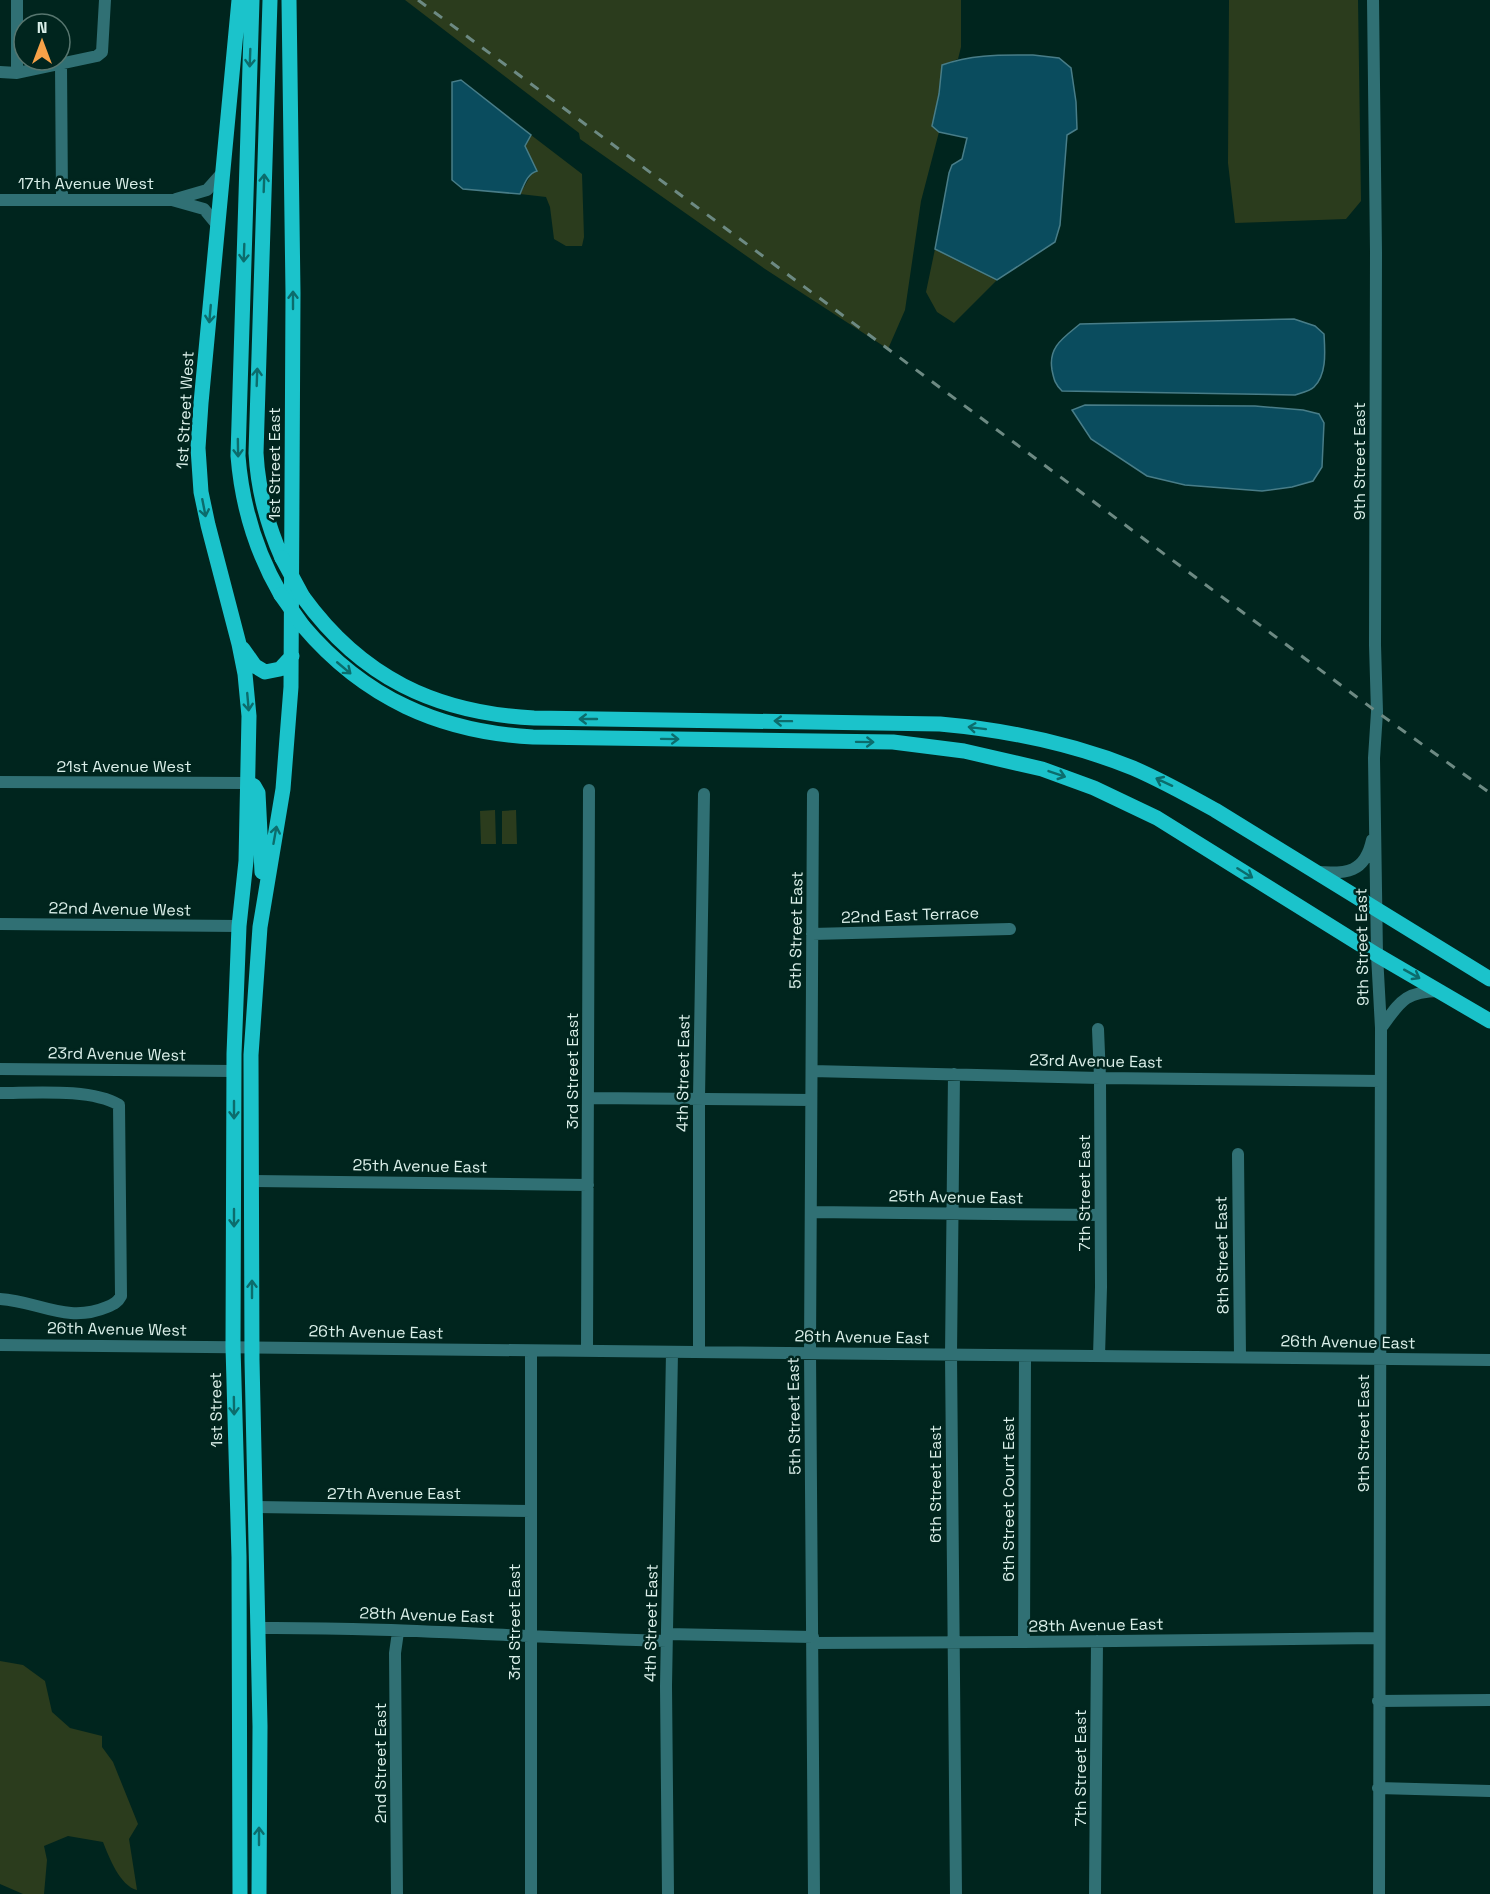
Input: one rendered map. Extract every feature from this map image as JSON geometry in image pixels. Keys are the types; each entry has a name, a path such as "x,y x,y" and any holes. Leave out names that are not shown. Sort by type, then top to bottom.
{"main road":[{"name":"1st Street West","path":"239,0 198,440 206,516 239,644 248,700 246,861 239,926"},
{"path":"252,0 238,456 241,488 260,553 281,595 303,626 348,671 390,699 435,719 483,732 533,737 892,742 964,751 1041,769 1094,788 1156,818 1377,955 1490,1021"},
{"path":"270,0 256,453 262,501 271,533 303,597 330,630 367,663 408,688 453,707 485,714 534,718 904,723 963,726 1009,732 1069,746 1135,769 1205,805 1490,979"},
{"name":"1st Street East","path":"251,1112 253,1007 260,927 285,771 290,719 293,293 289,0"},
{"path":"239,644 255,666 265,672 280,669 292,656"},
{"path":"248,783 254,786 258,793 265,896 255,917 239,926 246,932 248,940 244,1076 251,1112 253,1181 252,1348 258,1628 259,1894"},
{"name":"1st Street","path":"239,926 234,1071 233,1347 240,1643 240,1894"},
{"path":"238,1509 247,1534 249,1618 252,1625 258,1628"},
{"path":"240,1643 246,1647 248,1653 249,1745 259,1778"}],"street":[{"path":"17,0 17,73"},
{"path":"72,62 97,56 102,52 105,0"},
{"name":"9th Street East","path":"1373,0 1377,712 1374,751 1377,955 1381,1028 1379,1894"},
{"path":"0,72 22,72"},
{"path":"61,72 62,199"},
{"name":"17th Avenue West","path":"172,200 207,190 223,172"},
{"name":"17th Avenue West","path":"0,200 172,200 204,208 218,226"},
{"name":"21st Avenue West","path":"0,782 248,783"},
{"name":"3rd Street East","path":"587,1352 589,790"},
{"name":"4th Street East","path":"699,1352 699,1098 704,794"},
{"name":"5th Street East","path":"813,794 810,1352 814,1894"},
{"path":"1317,872 1337,873 1350,871 1359,866 1370,853 1376,825"},
{"name":"22nd Avenue West","path":"0,924 239,926"},
{"name":"22nd East Terrace","path":"812,934 1010,929"},
{"path":"1381,1028 1400,1003 1410,995 1442,991"},
{"name":"7th Street East","path":"1098,1029 1100,1078 1099,1356"},
{"name":"23rd Avenue West","path":"0,1069 234,1071"},
{"name":"23rd Avenue East","path":"812,1071 1100,1078 1381,1081"},
{"name":"6th Street East","path":"954,1074 951,1355 956,1894"},
{"path":"0,1093 90,1095 110,1099 119,1105 121,1296 118,1302 99,1310 76,1314 0,1299"},
{"path":"589,1098 811,1100"},
{"name":"8th Street East","path":"1238,1154 1240,1356"},
{"name":"25th Avenue East","path":"253,1181 588,1185"},
{"name":"25th Avenue East","path":"811,1212 1100,1215"},
{"name":"26th Avenue West","path":"0,1345 233,1347"},
{"name":"26th Avenue East","path":"233,1347 1490,1360"},
{"name":"3rd Street East","path":"531,1351 531,1894"},
{"name":"4th Street East","path":"668,1894 667,1637 672,1352"},
{"name":"6th Street Court East","path":"1024,1642 1025,1356"},
{"name":"27th Avenue East","path":"256,1507 531,1511"},
{"name":"28th Avenue East","path":"258,1628 333,1628 560,1638 667,1637 952,1642 1379,1638"},
{"name":"2nd Street East","path":"397,1894 395,1653 398,1632"},
{"name":"7th Street East","path":"1095,1894 1097,1641"},
{"path":"1378,1701 1490,1700"},
{"path":"1378,1788 1490,1791"}],"green space":[{"path":"405,0 961,0 961,47 958,59 942,65 932,126 939,132 921,201 905,310 888,349 765,269 580,139 579,133"},
{"path":"1229,0 1358,0 1361,201 1346,219 1235,223 1228,163"},
{"path":"531,135 582,174 584,237 582,246 566,246 554,239 550,207 546,197 520,194 532,173 525,146"},
{"path":"935,249 997,280 954,323 937,312 926,292"},
{"path":"495,810 496,844 481,844 480,811"},
{"path":"516,810 517,844 502,844 502,811"},
{"path":"0,1661 23,1665 45,1681 52,1712 70,1728 102,1736 102,1747 113,1762 138,1824 129,1839 137,1890 120,1877 103,1842 68,1836 44,1846 47,1860 44,1894 23,1894 0,1884"}],"water":[{"path":"1033,55 1059,58 1071,68 1077,129 1067,135 1060,225 1055,242 997,280 935,249 949,173 952,165 962,159 967,138 939,132 932,126 942,65 976,57"},
{"path":"461,80 531,135 525,146 537,171 528,177 520,194 463,189 452,180 452,82"},
{"path":"1294,319 1315,326 1324,334 1325,348 1323,369 1318,382 1310,390 1295,395 1062,391 1056,384 1053,373 1051,362 1055,349 1080,324"},
{"path":"1085,405 1255,406 1303,410 1319,414 1324,423 1322,467 1313,481 1292,487 1262,491 1185,485 1147,476 1091,439 1072,410"}],"railway":[{"path":"418,0 1377,712 1490,793"}]}
